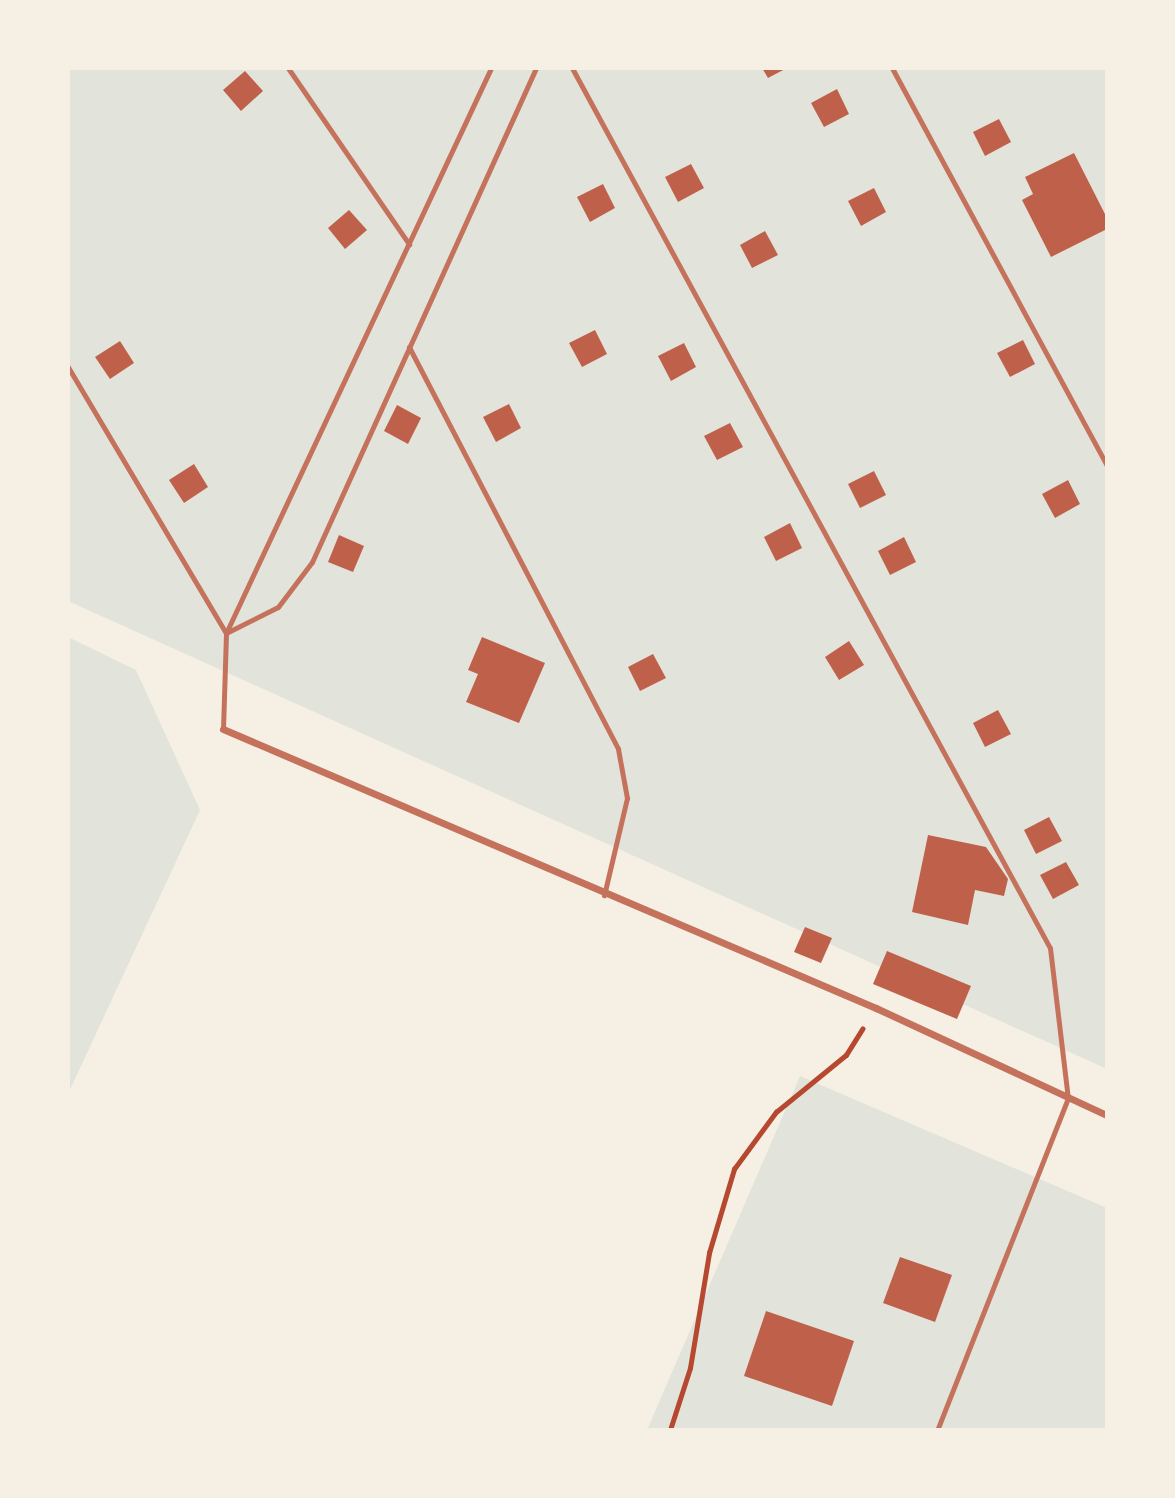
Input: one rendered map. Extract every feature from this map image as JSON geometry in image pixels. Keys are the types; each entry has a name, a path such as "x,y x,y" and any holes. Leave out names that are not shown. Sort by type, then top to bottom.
{"street":[{"path":"223,729 604,895 876,1008 1107,1115"}],"lane":[{"path":"288,68 409,244"},
{"path":"223,729 226,633 491,68"},
{"path":"226,633 278,607 295,589 312,562 536,68"},
{"path":"572,68 1050,948 1068,1098 937,1430"},
{"path":"892,68 1107,466"},
{"path":"409,347 618,749 628,798 604,895"},
{"path":"68,367 226,633"}],"path":[{"path":"670,1430 690,1368 709,1253 734,1170 776,1112 846,1055 876,1008"}],"shaded area":[{"path":"68,68 1107,68 1107,1069 68,601"},
{"path":"68,637 136,670 200,810 68,1094"},
{"path":"800,1076 1107,1208 1107,1430 647,1430"}],"building":[{"path":"762,68 787,68 768,78"},
{"path":"245,71 263,91 241,111 223,90"},
{"path":"837,89 849,114 824,127 811,103"},
{"path":"999,119 1011,142 985,156 973,132"},
{"path":"1074,153 1107,218 1107,229 1051,257 1022,200 1033,194 1025,177"},
{"path":"691,164 704,188 678,202 665,177"},
{"path":"603,184 615,208 590,222 577,197"},
{"path":"874,188 886,212 861,226 848,201"},
{"path":"349,210 367,230 345,249 328,228"},
{"path":"765,231 778,255 752,268 740,245"},
{"path":"595,330 607,354 582,367 569,343"},
{"path":"1023,340 1035,364 1010,377 997,353"},
{"path":"120,341 134,363 110,379 95,357"},
{"path":"684,343 696,367 671,381 658,356"},
{"path":"509,404 521,428 496,442 483,417"},
{"path":"397,405 421,418 408,444 384,431"},
{"path":"730,423 743,447 717,460 704,436"},
{"path":"194,464 208,487 184,503 169,480"},
{"path":"874,471 886,495 860,508 848,484"},
{"path":"1068,480 1080,504 1055,518 1042,494"},
{"path":"790,523 802,548 776,561 764,537"},
{"path":"339,535 364,546 353,572 328,562"},
{"path":"904,537 916,562 890,575 878,551"},
{"path":"482,637 545,663 519,723 466,702 478,674 468,670"},
{"path":"849,641 864,665 839,680 825,657"},
{"path":"653,654 666,678 640,691 628,667"},
{"path":"998,710 1011,734 985,747 973,723"},
{"path":"1049,817 1062,841 1036,854 1024,830"},
{"path":"928,835 986,847 1008,879 1004,896 975,890 968,925 912,912"},
{"path":"1066,862 1079,885 1053,899 1040,875"},
{"path":"805,927 832,938 821,963 794,952"},
{"path":"887,951 971,986 957,1019 873,984"},
{"path":"900,1257 952,1275 935,1322 883,1303"},
{"path":"766,1311 854,1341 832,1406 744,1376"}]}
